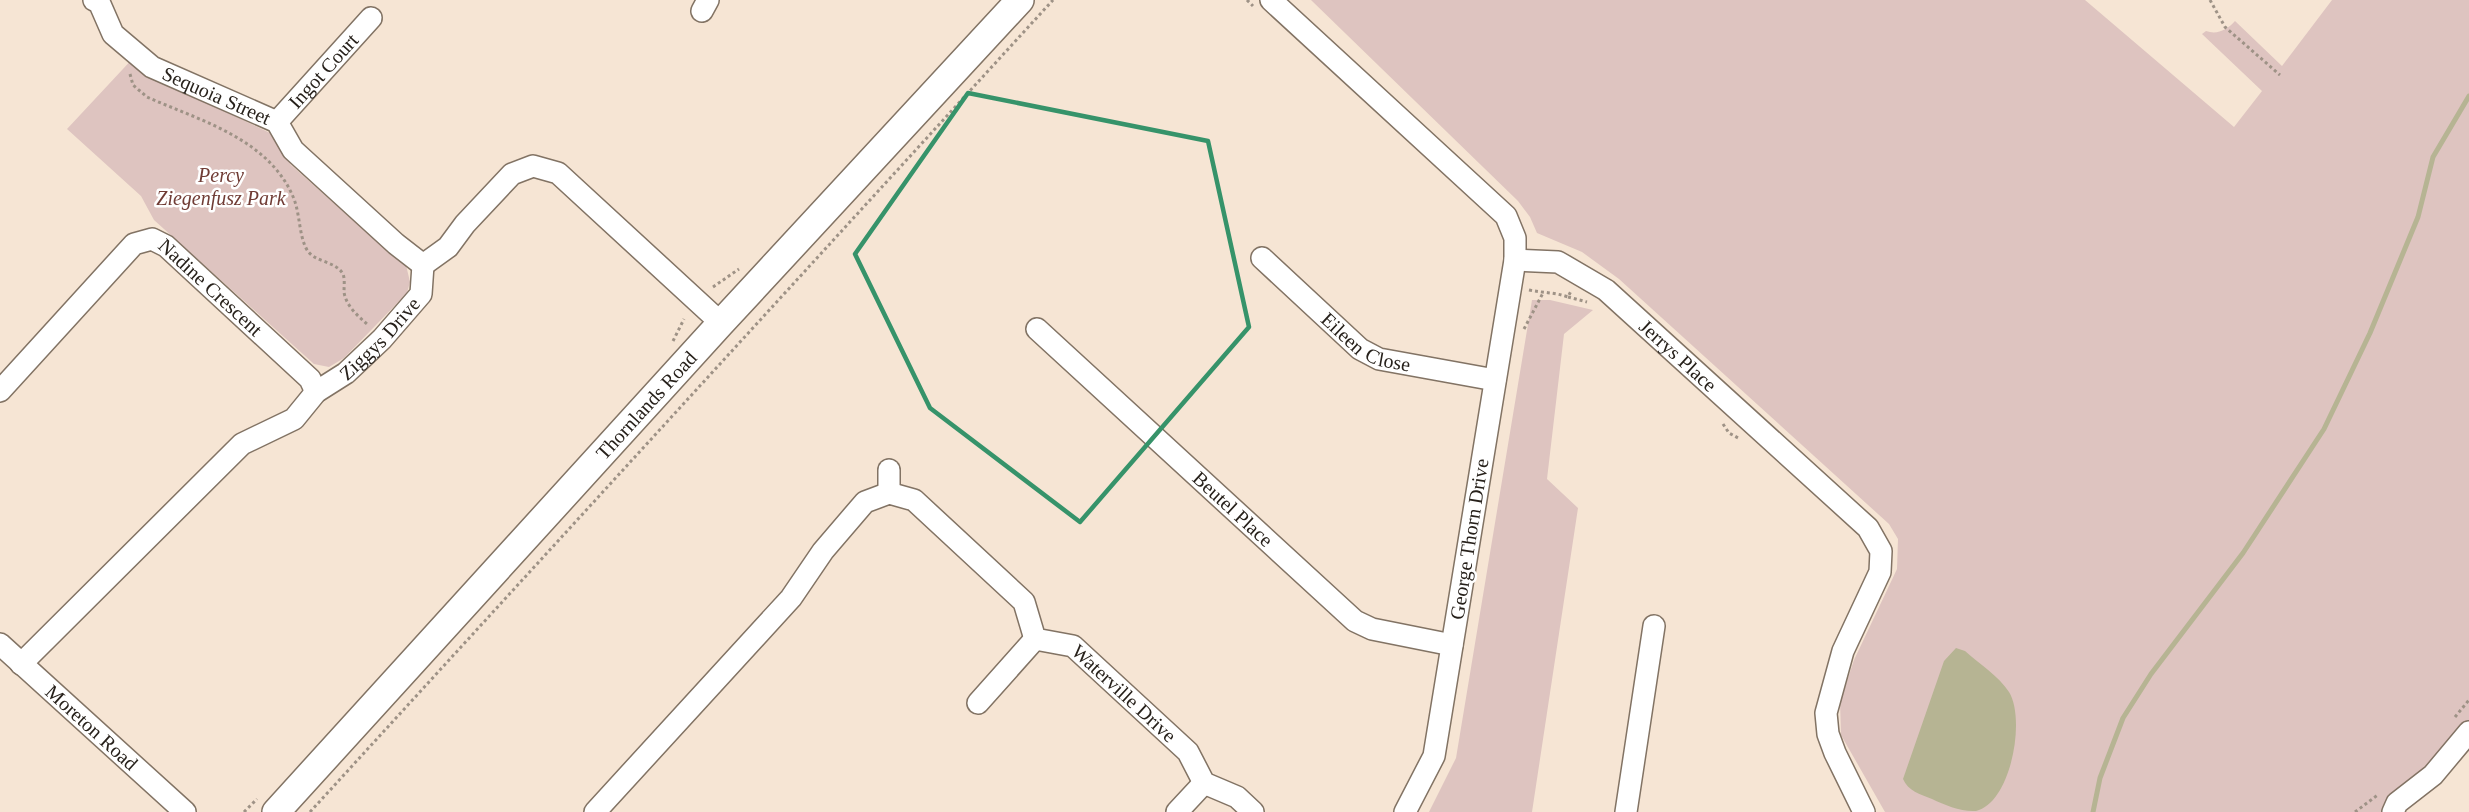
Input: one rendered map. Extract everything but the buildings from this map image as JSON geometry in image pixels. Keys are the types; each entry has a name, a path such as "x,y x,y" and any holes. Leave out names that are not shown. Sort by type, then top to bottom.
{"street":[{"name":"Thornlands Road","path":"276,812 1020,0"},
{"path":"1271,0 1506,216 1515,238 1515,260"},
{"name":"Sequoia Street","path":"98,1 113,34 152,67 277,122 293,150 396,244 423,265"},
{"name":"Ingot Court","path":"277,122 371,18"},
{"path":"423,265 448,247 465,224 512,174 533,166 558,173 721,324"},
{"name":"Nadine Crescent","path":"0,391 134,244 152,239 166,246 310,379 316,392"},
{"name":"Eileen Close","path":"1262,258 1360,349 1379,359 1496,380"},
{"name":"George Thorn Drive","path":"1405,812 1434,756 1515,260"},
{"name":"Jerrys Place","path":"1515,260 1558,262 1606,290 1868,528 1881,551 1880,572 1844,651 1826,713 1828,734 1834,753 1864,812"},
{"name":"Ziggys Drive","path":"21,664 242,444 294,419 316,392 345,373 382,339 421,294 423,265"},
{"name":"Beutel Place","path":"1037,328 1355,621 1372,629 1452,645"},
{"path":"889,470 889,492"},
{"path":"595,812 791,598 823,551 865,502 889,492 914,500 1024,602 1035,639 978,703"},
{"path":"1626,812 1654,626"},
{"name":"Waterville Drive","path":"1035,639 1073,646 1188,752 1204,783"},
{"name":"Moreton Road","path":"0,644 185,812"},
{"path":"2393,812 2397,803 2433,775 2462,725"},
{"path":"1177,812 1204,783 1237,797 1253,812"}],"path":[{"path":"310,812 1053,0"},
{"path":"2210,0 2225,27 2280,75"},
{"path":"127,66 133,85 147,97 247,142 269,160 283,177 294,200 306,250 317,260 337,267 344,276 345,294 351,308 382,339"},
{"path":"1568,297 1592,304"},
{"path":"1722,424 1730,433 1746,443"},
{"path":"2462,725 2469,700"},
{"path":"2355,812 2384,790"}],"highlighted area":[{"path":"968,93 1208,141 1249,327 1080,522 930,408 855,254"}],"green space":[{"path":"1311,0 2085,0 2234,127 2262,91 2202,34 2206,31 2222,31 2235,21 2282,66 2332,0 2469,0 2469,732 2393,812 1885,812 1841,735 1840,702 1854,660 1897,569 1898,539 1889,524 1619,279 1582,252 1537,233 1530,217 1518,201"},
{"name":"Percy Ziegenfusz Park","path":"136,55 149,75 270,133 291,165 394,257 406,265 410,282 407,293 344,358 329,367 314,364 154,220 141,196 67,129"},
{"path":"1532,300 1550,300 1593,310 1564,334 1547,479 1578,508 1532,812 1429,812 1456,758"}],"shaded area":[{"path":"1956,648 1965,651 2005,686 2014,705 2016,721 2012,759 2006,777 1998,793 1988,805 1976,811 1953,808 1919,794 1911,789 1903,779 1944,661"}],"waterway":[{"path":"2093,812 2100,778 2123,718 2151,674 2243,553 2324,429 2370,333 2418,217 2433,157 2469,96"}]}
